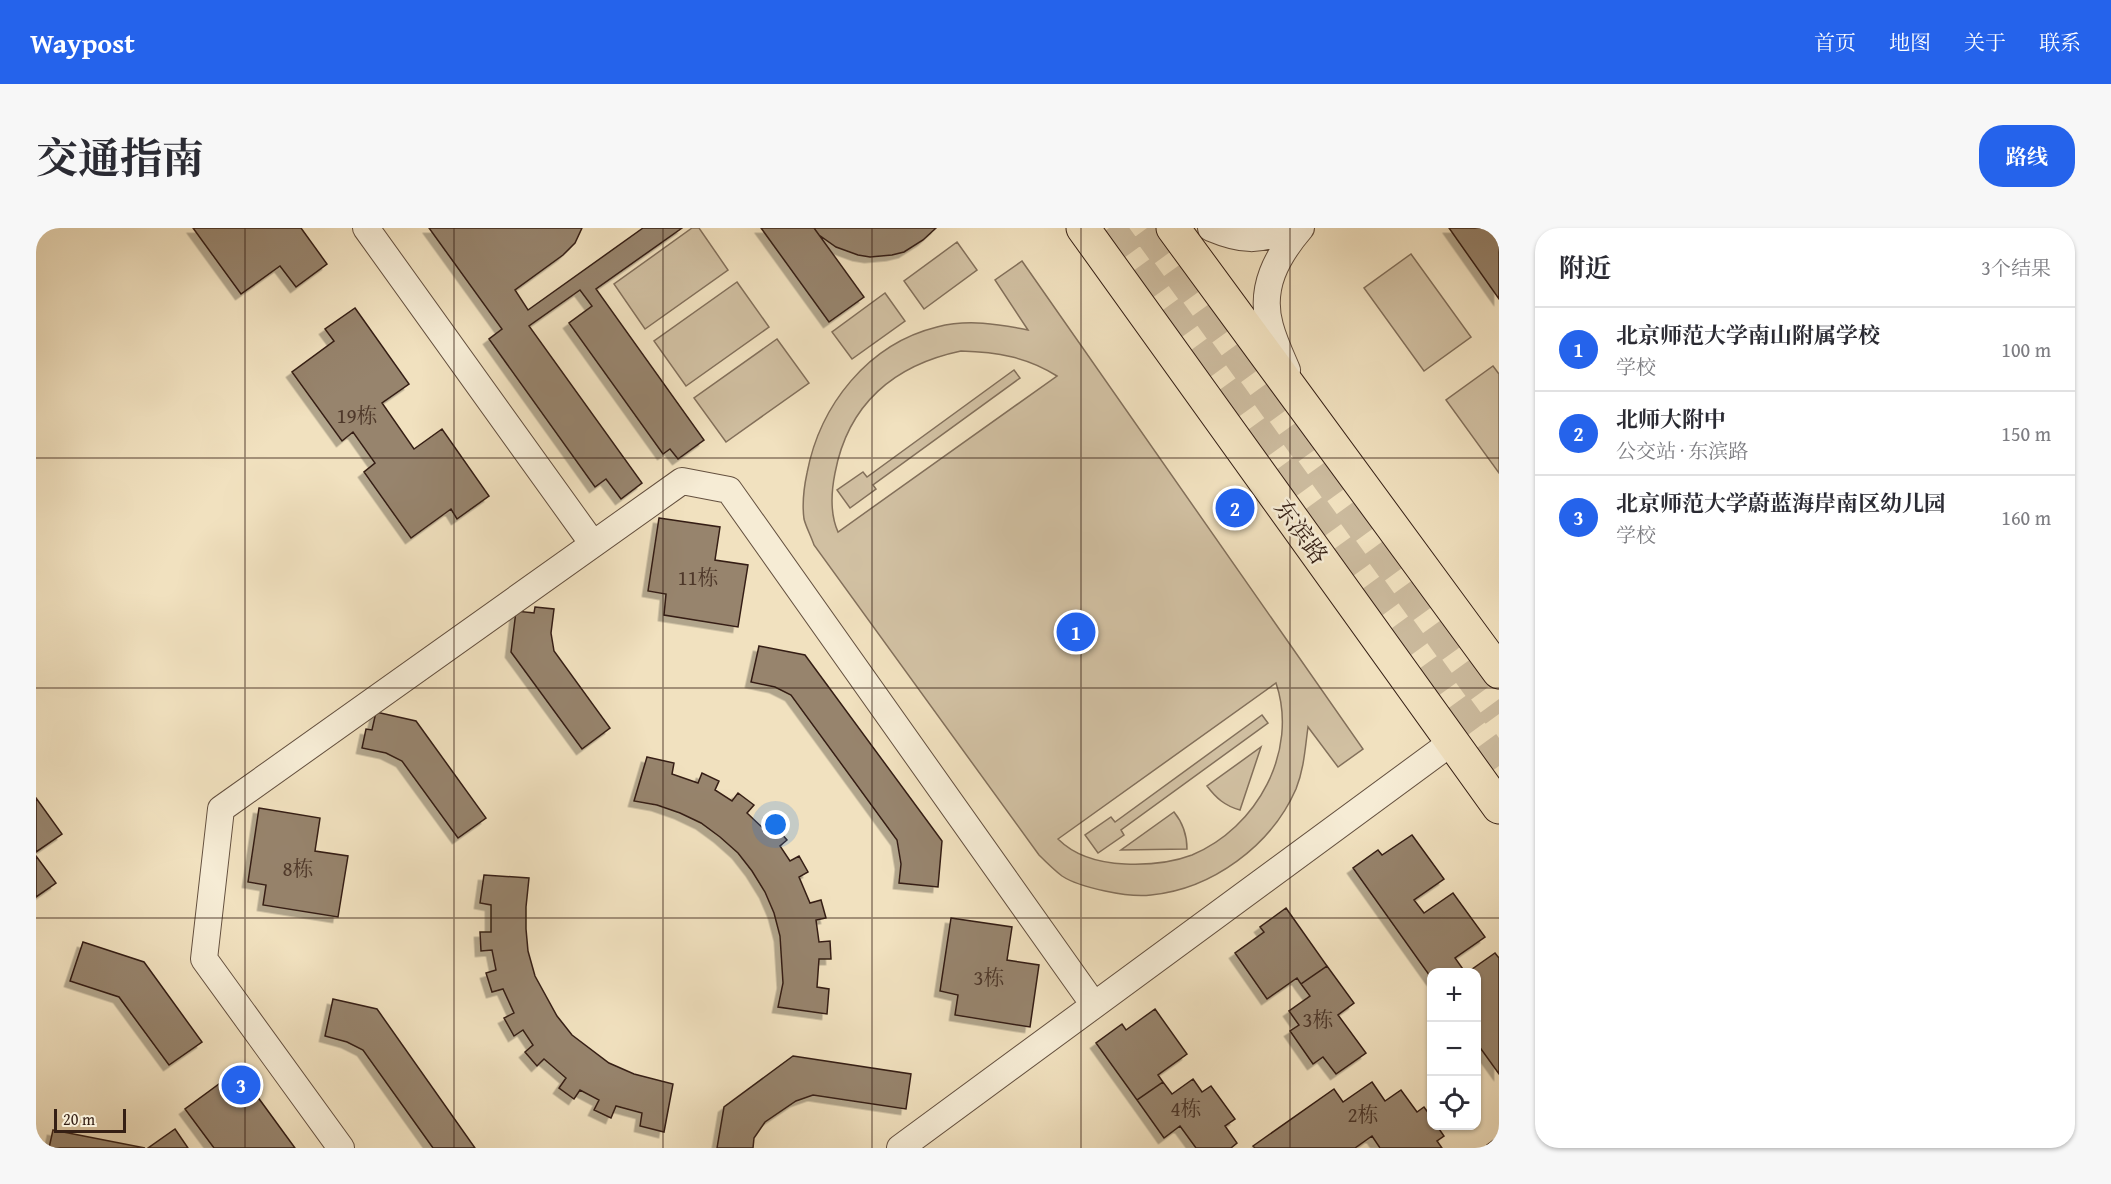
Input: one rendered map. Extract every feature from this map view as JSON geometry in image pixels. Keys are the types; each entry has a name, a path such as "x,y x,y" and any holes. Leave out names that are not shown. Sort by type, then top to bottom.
{"main road":[{"name":"东滨路","path":"1083,228 1499,807"},
{"path":"1173,228 1499,672"}],"street":[{"path":"366,228 593,544"},
{"path":"1211,228 1226,234 1254,239 1273,236 1290,228"},
{"path":"1299,401 1269,325 1267,297 1271,275 1283,249 1301,228"},
{"path":"341,1148 204,959 221,809 682,481 729,490 1094,1005"},
{"path":"900,1148 1452,742"}],"shaded area":[{"path":"692,228 699,228 728,270 645,329 614,284"},
{"path":"957,242 977,270 924,309 904,281"},
{"path":"1411,254 1471,337 1424,371 1364,288"},
{"path":"1022,261 1363,749 1338,767 1308,727 1299,781 1285,810 1271,829 1237,861 1217,874 1174,891 1134,895 1088,887 1062,876 1039,855 814,545 805,522 803,502 813,448 836,401 869,363 889,347 912,335 937,327 960,323 983,323 1028,330 995,280","holes":["961,351 1023,360 1057,376 838,532 832,503 835,473 841,449 863,408 878,391 915,366","1276,683 1282,709 1282,735 1277,760 1267,784 1253,807 1236,826 1215,843 1192,855 1176,860 1134,864 1089,858 1072,850 1058,839"]},
{"path":"737,282 769,327 686,386 654,341"},
{"path":"885,293 905,321 852,359 832,332"},
{"path":"777,339 809,383 726,442 694,398"},
{"path":"1493,366 1499,374 1499,473 1446,400"},
{"path":"1014,370 1020,378 873,485 876,489 850,508 837,490 863,472 867,477"},
{"path":"1262,715 1268,723 1121,830 1124,835 1098,853 1085,835 1111,817 1115,822"},
{"path":"1261,747 1240,810 1225,804 1207,786"},
{"path":"1174,812 1184,829 1187,849 1121,850"}],"building":[{"path":"193,228 301,228 327,264 296,287 280,266 241,294"},
{"path":"429,228 582,228 575,243 563,255 515,290 528,310 643,228 682,228 596,289 704,440 678,459 670,449 663,454 569,323 592,306 580,290 529,326 642,483 621,499 606,479 595,487 489,339 502,329"},
{"path":"761,228 814,228 864,297 829,322"},
{"path":"814,228 936,228 904,252 870,257 836,247 819,235"},
{"path":"1449,228 1499,228 1499,299"},
{"path":"355,308 409,384 382,403 414,449 442,429 489,496 457,519 451,509 411,538 364,472 375,463 353,432 342,441 292,372 334,341 325,329"},
{"path":"659,518 720,527 715,560 748,565 738,627 664,615 666,594 648,591"},
{"path":"535,607 554,609 551,633 554,651 610,728 582,749 511,652 516,611 534,613"},
{"path":"759,646 805,655 942,841 938,887 899,883 901,864 897,840 791,695 775,687 751,682"},
{"path":"376,712 416,721 486,818 458,838 402,761 386,753 362,748 366,729 372,730"},
{"path":"647,757 674,763 672,774 698,783 702,773 719,781 715,790 732,801 738,793 754,805 747,813 767,832 774,825 787,840 780,846 790,861 799,856 808,872 799,877 810,903 821,900 826,918 816,920 819,942 830,941 831,959 819,959 817,987 829,989 827,1014 778,1007 783,983 780,936 765,892 738,853 701,823 657,805 634,801"},
{"path":"36,798 62,834 36,852"},
{"path":"259,808 320,818 315,851 348,856 338,917 263,905 266,885 248,882"},
{"path":"1412,835 1444,879 1414,900 1424,913 1453,893 1485,937 1455,958 1462,968 1427,968 1427,972 1353,868 1378,850 1382,855"},
{"path":"36,856 56,883 36,897"},
{"path":"484,875 529,878 526,929 528,951 535,976 557,1016 572,1035 609,1063 634,1074 673,1084 664,1132 640,1126 642,1113 616,1106 611,1118 594,1110 599,1100 580,1090 574,1099 559,1088 566,1078 544,1059 537,1066 525,1052 533,1045 523,1030 514,1036 504,1018 514,1013 503,989 492,992 486,973 496,970 492,950 481,951 480,932 491,932 491,905 480,903"},
{"path":"1286,908 1327,966 1301,984 1297,978 1267,999 1235,953 1264,932 1260,927"},
{"path":"951,918 1012,927 1007,960 1039,965 1030,1027 955,1015 958,995 940,991"},
{"path":"83,942 144,962 202,1042 169,1065 119,997 70,981"},
{"path":"1495,953 1499,958 1499,1074 1481,1049 1481,968 1474,968"},
{"path":"1327,966 1354,1003 1338,1015 1366,1053 1336,1074 1323,1057 1313,1064 1290,1031 1299,1025 1289,1011 1310,996 1301,984"},
{"path":"333,999 377,1009 475,1148 433,1148 363,1050 347,1042 325,1036"},
{"path":"1155,1009 1187,1054 1158,1075 1163,1082 1137,1100 1096,1043 1122,1024 1126,1030"},
{"path":"793,1056 911,1074 906,1109 813,1095 796,1101 765,1122 754,1138 753,1148 717,1148 724,1107"},
{"path":"238,1070 295,1148 214,1148 185,1109"},
{"path":"1193,1079 1202,1092 1211,1086 1235,1119 1225,1126 1237,1143 1231,1148 1196,1148 1180,1126 1164,1138 1137,1100 1163,1082 1172,1094"},
{"path":"1372,1082 1385,1101 1401,1090 1417,1112 1424,1107 1427,1111 1427,1130 1440,1130 1444,1136 1437,1141 1442,1148 1380,1148 1372,1136 1355,1148 1255,1148 1253,1146 1334,1089 1343,1102"},
{"path":"175,1129 188,1148 148,1148"},
{"path":"53,1130 145,1148 49,1148"},
{"path":"1499,1136 1499,1148 1490,1148 1487,1145"}],"tunnel":[{"path":"1109,228 1499,766"},
{"path":"1147,228 1499,714"}],"place":[{"name":"北师大附中","path":"1235,508"},
{"name":"北京师范大学南山附属学校","path":"1076,632"},
{"name":"北京师范大学蔚蓝海岸南区幼儿园","path":"241,1085"}]}
